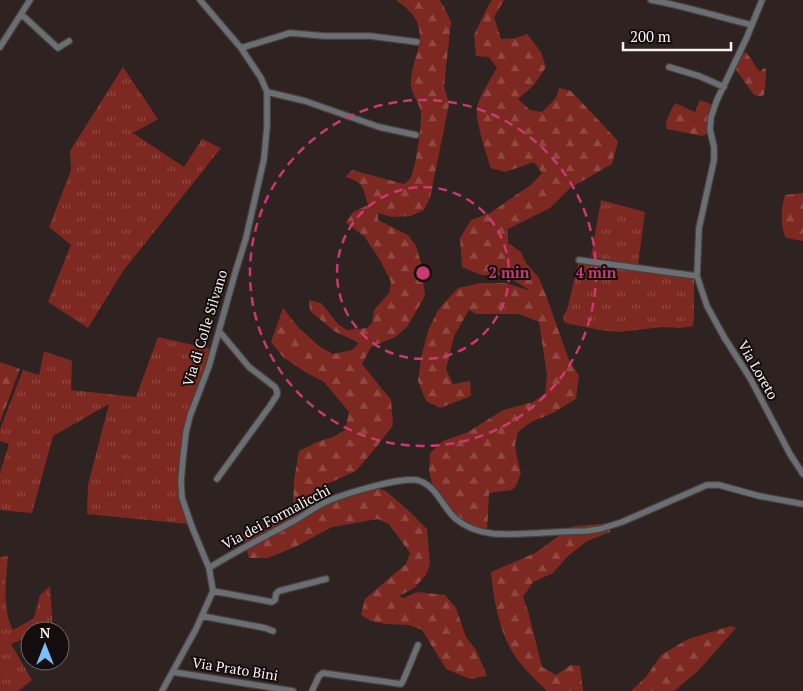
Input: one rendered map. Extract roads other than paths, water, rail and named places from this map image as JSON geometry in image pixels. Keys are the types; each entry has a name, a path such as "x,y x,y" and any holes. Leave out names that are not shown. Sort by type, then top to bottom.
{"street":[{"path":"0,47 30,0"},
{"name":"Via di Colle Silvano","path":"200,0 241,48 261,78 266,92 267,121 264,158 247,235 207,372 190,416 185,440 181,481 182,494 209,568"},
{"path":"651,0 686,7 752,26"},
{"name":"Via Loreto","path":"762,0 752,26 717,100 711,119 710,130 714,147 714,160 699,228 697,276 707,306 750,378 803,474"},
{"path":"21,14 58,48 69,41"},
{"path":"241,48 289,33 325,36 370,36 417,42"},
{"path":"669,67 724,87"},
{"path":"266,92 305,101 379,127 416,135"},
{"path":"579,260 697,276"},
{"path":"217,479 270,406 277,393 274,387 249,367 219,331"},
{"name":"Via dei Formalicchi","path":"209,568 327,501 406,480 416,480 424,483 434,492 450,513 468,527 506,535 600,529 622,522 710,484 803,504"},
{"path":"209,568 213,591 272,602 280,591 326,579"},
{"name":"Via Prato Bini","path":"162,691 202,616 213,591"},
{"path":"202,616 272,631"},
{"path":"312,691 319,676 323,673 401,684 418,645"},
{"name":"Via Prato Bini","path":"173,672 293,691"}]}
